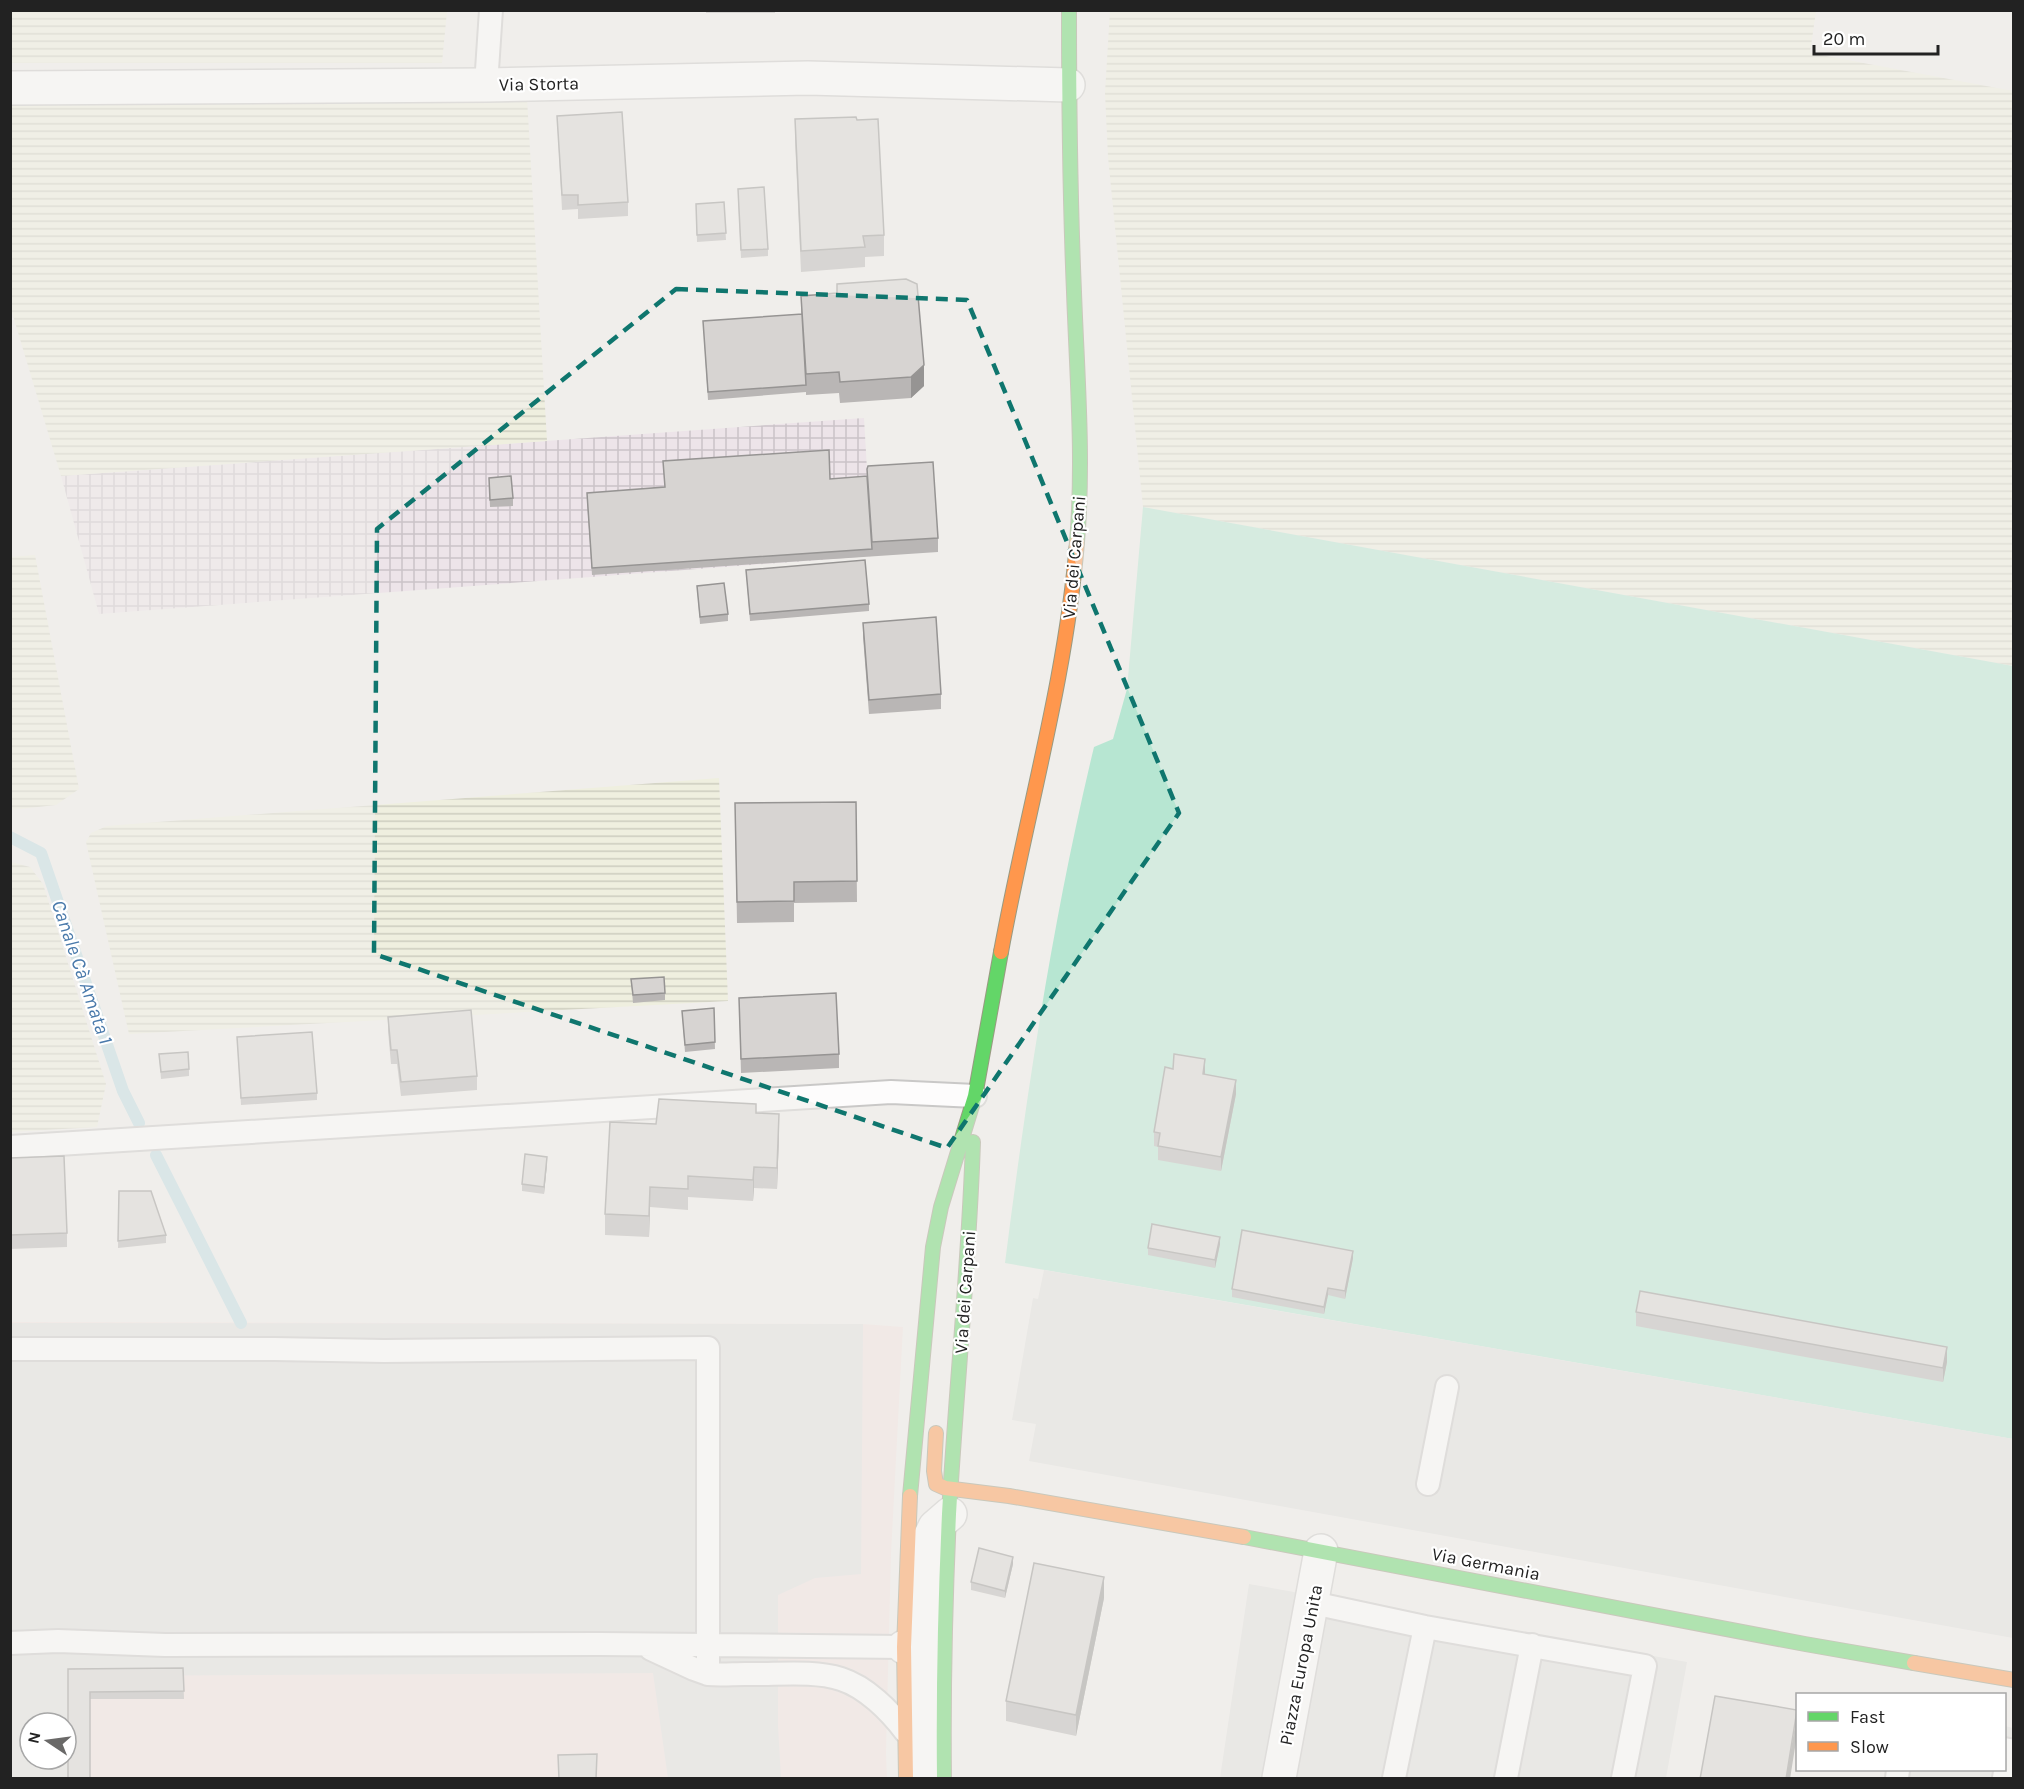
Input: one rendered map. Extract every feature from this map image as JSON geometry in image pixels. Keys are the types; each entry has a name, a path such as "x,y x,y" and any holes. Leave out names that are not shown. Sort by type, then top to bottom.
{"street":[{"name":"Via dei Carpani","path":"906,1779 904,1647 912,1464 928,1287 941,1207 975,1096 1003,941 1059,671 1075,571 1080,511 1080,440 1069,168 1069,10"},
{"name":"Via Storta","path":"10,88 486,85 808,78 1068,85"},
{"name":"Via dei Carpani","path":"944,1779 943,1686 951,1501 970,1226 975,1096"},
{"name":"Via dei Carpani","path":"928,1287 930,1297 941,1319"},
{"path":"936,1418 934,1476 936,1484 951,1501"},
{"path":"910,1509 919,1491 951,1501"},
{"name":"Via Germania","path":"951,1501 1021,1498 1321,1551 1805,1644 2013,1680"},
{"path":"904,1647 918,1643 926,1633 927,1566 930,1539 951,1501"},
{"name":"Piazza Europa Unita","path":"1280,1779 1321,1551"},
{"path":"904,1647 921,1648 926,1653 925,1779"}],"lane":[{"path":"486,85 491,10"},
{"path":"10,1147 891,1092 975,1096"},
{"path":"10,1349 274,1349 384,1352 708,1348 708,1674"},
{"path":"1428,1484 1447,1387"},
{"path":"1313,1603 1425,1627 1645,1666 1623,1779"},
{"path":"1394,1779 1425,1627"},
{"path":"10,1643 58,1641 165,1645 599,1644 904,1647"},
{"path":"1506,1779 1532,1645"},
{"path":"641,1646 659,1651 708,1674 819,1676 841,1679 875,1700 895,1718 905,1731"},
{"path":"2006,1749 2009,1750 2006,1767"}],"highlighted area":[{"path":"676,289 967,300 1179,813 947,1148 374,954 377,529"}],"shaded area":[{"path":"864,418 872,556 99,614 61,476"},
{"path":"1044,1270 2013,1439 2013,1638 1029,1461 1036,1424 1012,1420 1033,1298 1038,1299"},
{"path":"11,1322 863,1324 903,1327 891,1555 887,1778 11,1778"},
{"path":"11,1323 863,1324 861,1574 815,1578 778,1595 778,1726 781,1778 668,1778 653,1673 68,1676 68,1711 18,1711 18,1771 68,1771 68,1778 11,1778"},
{"path":"1249,1584 1687,1662 1666,1778 1220,1778"},
{"path":"2006,1726 2013,1728 2013,1778 1887,1778 1889,1771 2006,1771"}],"green space":[{"path":"11,10 447,11 442,63 11,63"},
{"path":"1110,10 1816,11 1810,53 2013,91 2013,666 1143,507 1108,157 1105,93"},
{"path":"527,98 547,441 61,476 11,309 10,103"},
{"path":"1143,507 2013,666 2013,1439 1005,1263 1042,1004 1079,811 1094,747 1113,739 1127,689"},
{"path":"35,555 79,789 56,805 11,810 11,557"},
{"path":"719,778 728,1001 129,1034 86,842 91,833 107,826"},
{"path":"11,862 30,867 43,884 106,1084 97,1127 11,1132"}],"building":[{"path":"622,112 628,202 578,205 578,195 562,195 557,116"},
{"path":"856,117 857,120 878,119 884,235 863,236 865,247 801,251 795,119"},
{"path":"764,187 768,249 741,250 738,189"},
{"path":"724,202 726,233 697,235 696,204"},
{"path":"906,279 917,284 924,365 911,377 840,382 839,372 806,374 801,296 837,293 837,284"},
{"path":"802,314 806,385 708,392 703,321"},
{"path":"829,450 830,479 867,476 872,549 592,568 587,493 665,487 663,461"},
{"path":"933,462 938,538 872,542 868,466"},
{"path":"511,476 513,498 490,500 489,478"},
{"path":"865,560 869,604 750,614 746,570"},
{"path":"724,583 728,614 700,617 697,586"},
{"path":"936,617 941,694 869,700 863,623"},
{"path":"856,802 857,881 794,882 794,901 737,902 735,803"},
{"path":"664,977 665,993 633,995 631,979"},
{"path":"836,993 839,1054 741,1059 739,998"},
{"path":"714,1008 715,1042 685,1045 682,1011"},
{"path":"471,1010 477,1076 401,1082 397,1050 391,1050 388,1017"},
{"path":"312,1032 317,1093 241,1098 237,1037"},
{"path":"188,1052 189,1069 161,1072 159,1054"},
{"path":"1174,1054 1205,1059 1203,1074 1236,1080 1221,1157 1158,1146 1160,1133 1154,1132 1165,1067 1173,1069"},
{"path":"659,1099 756,1104 756,1113 779,1114 777,1168 754,1167 753,1180 688,1176 688,1189 650,1187 649,1216 605,1214 610,1122 656,1124"},
{"path":"525,1154 547,1157 544,1187 522,1184"},
{"path":"64,1156 67,1233 10,1235 10,1158"},
{"path":"119,1191 151,1191 166,1235 118,1241"},
{"path":"1152,1224 1220,1237 1215,1260 1148,1248"},
{"path":"1242,1230 1353,1251 1345,1291 1328,1288 1324,1307 1232,1289"},
{"path":"1640,1291 1947,1347 1943,1368 1636,1312"},
{"path":"979,1548 1013,1557 1005,1591 971,1582"},
{"path":"1034,1563 1104,1577 1076,1715 1006,1701"},
{"path":"183,1668 184,1691 90,1692 90,1779 68,1779 68,1771 78,1771 78,1711 68,1711 68,1669"},
{"path":"1715,1696 1796,1710 1786,1779 1700,1779"},
{"path":"597,1754 596,1779 559,1779 558,1755"}],"waterway":[{"name":"Canale Cà Amata 1","path":"10,837 41,853 123,1091 139,1123"},
{"name":"Canale Cà Amata 1","path":"156,1155 241,1323"}],"traffic: fast":[{"path":"1069,10 1072,222 1080,448 1077,542"},
{"path":"910,1496 933,1247 941,1207 975,1096 1001,952"},
{"path":"944,1778 949,1514 969,1235 973,1142"},
{"path":"1244,1537 1914,1663"}],"traffic: slow":[{"path":"1001,952 1055,696 1072,594 1077,542"},
{"path":"936,1433 934,1471 936,1484 945,1488 1009,1496 1244,1537"},
{"path":"906,1778 904,1647 910,1496"},
{"path":"1914,1663 2014,1680"}]}
